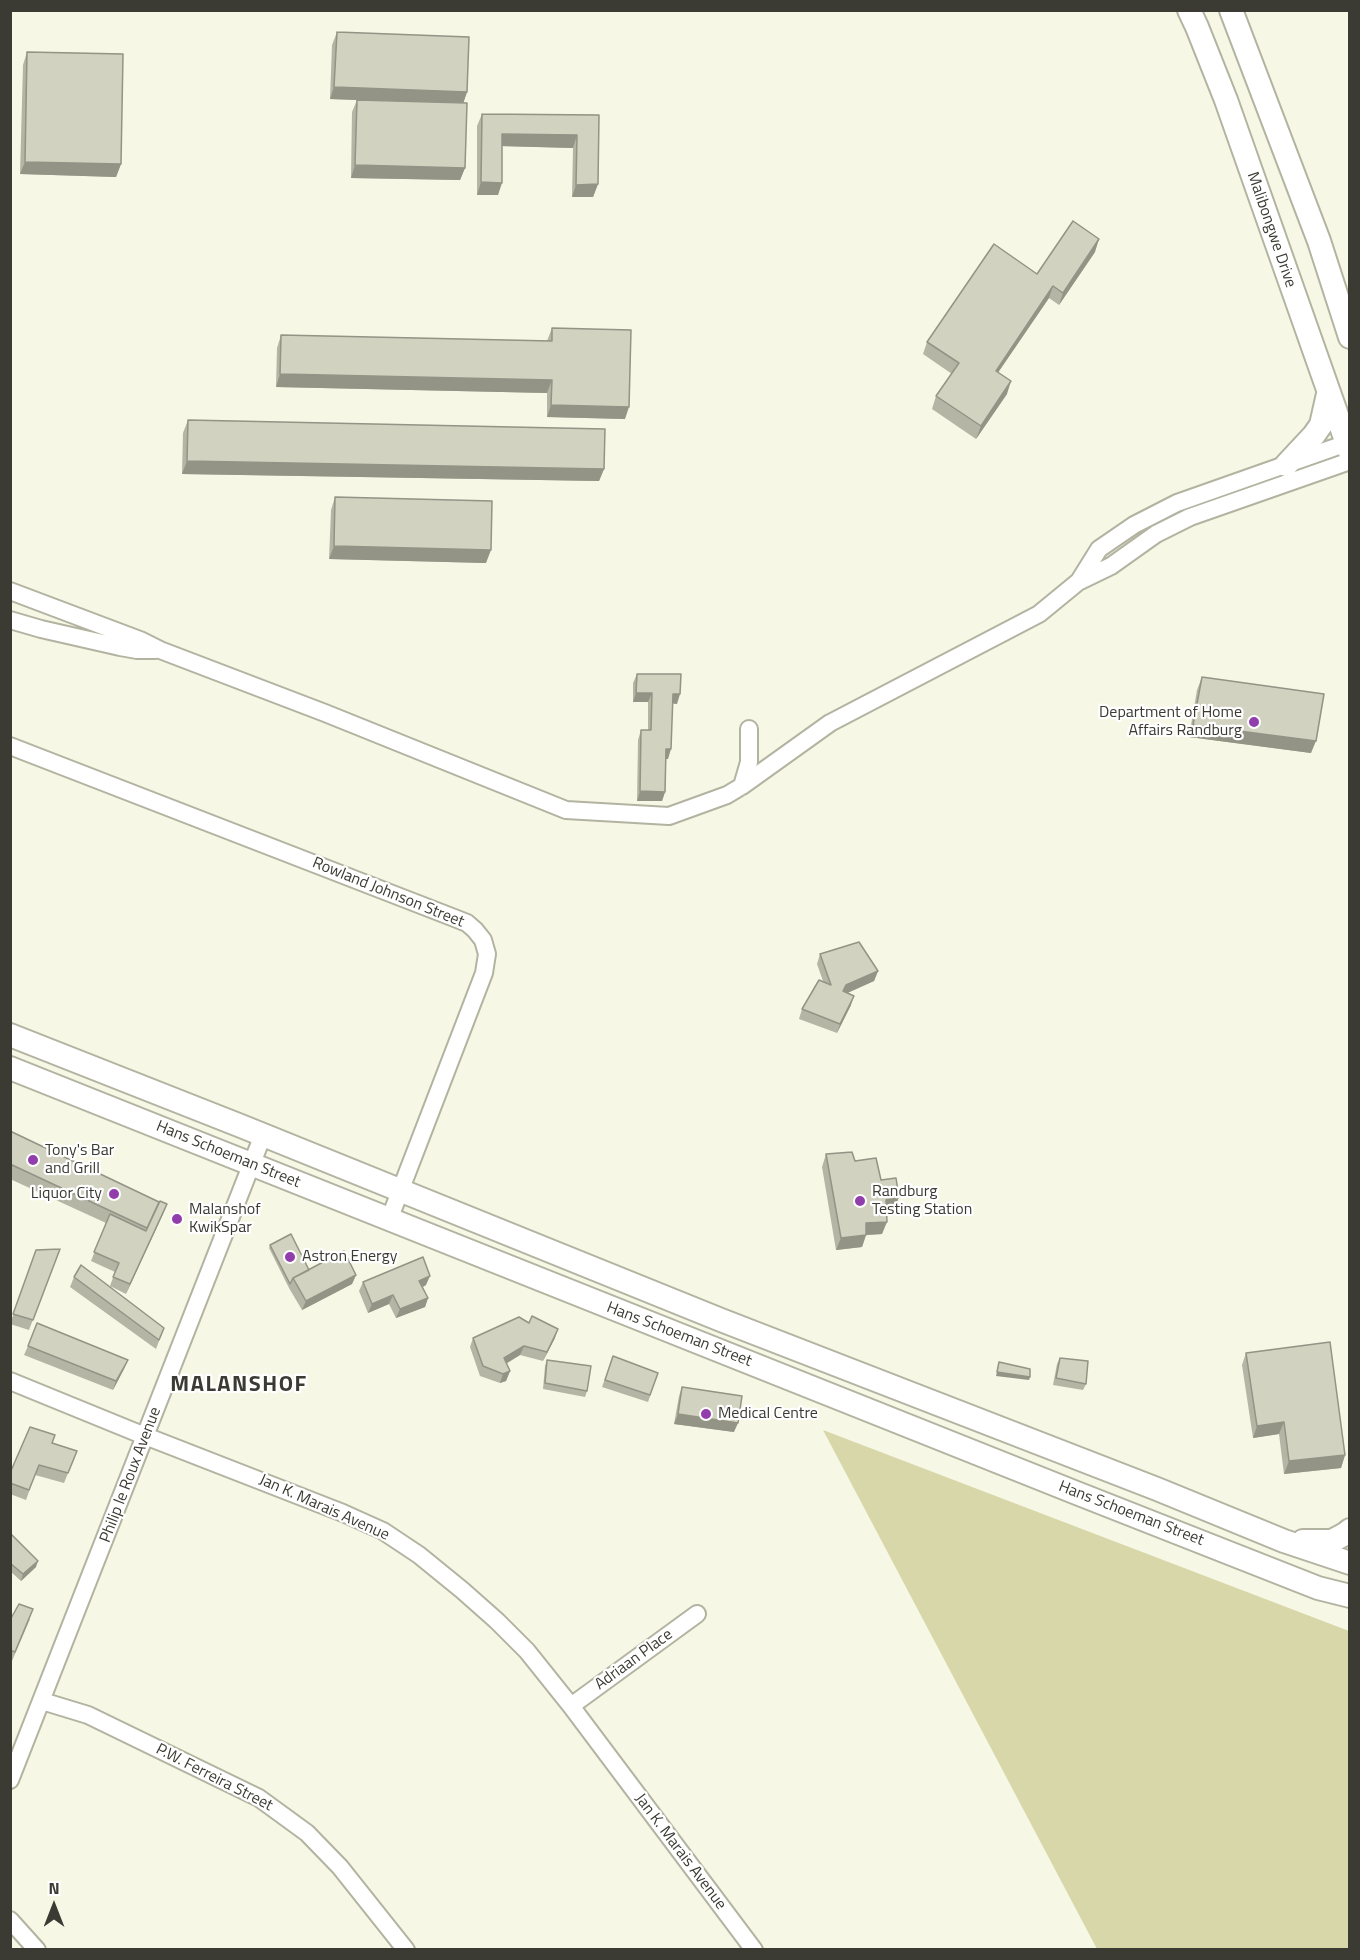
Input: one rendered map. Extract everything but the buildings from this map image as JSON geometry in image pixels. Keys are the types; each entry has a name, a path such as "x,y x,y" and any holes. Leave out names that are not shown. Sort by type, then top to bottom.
{"main road":[{"name":"Malibongwe Drive","path":"1189,10 1226,100 1349,450"},
{"path":"1231,10 1318,241 1350,337"},
{"path":"1286,465 1321,425 1328,394"},
{"name":"Hans Schoeman Street","path":"10,1035 731,1324 1157,1489 1284,1541 1350,1563"},
{"name":"Hans Schoeman Street","path":"10,1068 1318,1588 1350,1596"},
{"path":"1284,1541 1332,1541 1350,1530"}],"street":[{"path":"1078,582 1099,549 1134,525 1177,503 1286,465 1349,450"},
{"path":"10,591 140,640 160,650 325,713 566,810 669,816 727,795 830,723 1039,614 1078,582 1111,566 1156,534 1190,517 1349,450"},
{"path":"10,620 120,647 160,650"},
{"path":"742,786 749,762 749,729"},
{"name":"Rowland Johnson Street","path":"10,746 467,923 483,940 487,954 484,973 389,1220"},
{"name":"Philip le Roux Avenue","path":"10,1780 264,1135"},
{"name":"Jan K. Marais Avenue","path":"10,1381 342,1513 383,1531 418,1555 462,1590 527,1651 754,1950"},
{"name":"Adriaan Place","path":"571,1706 697,1614"},
{"name":"P.W. Ferreira Street","path":"42,1701 88,1715 269,1804 307,1833 340,1867 406,1950"},
{"path":"10,1920 37,1950"}],"green space":[{"path":"823,1430 1349,1631 1349,1949 1097,1949"}],"place":[{"name":"Department of Home Affairs Randburg","path":"1254,722"},
{"name":"Tony's Bar and Grill","path":"33,1160"},
{"name":"Liquor City","path":"114,1194"},
{"name":"Randburg Testing Station","path":"860,1201"},
{"name":"Malanshof KwikSpar","path":"177,1219"},
{"name":"Astron Energy","path":"290,1257"},
{"name":"Medical Centre","path":"706,1414"}],"district":[{"name":"MALANSHOF","path":"239,1386"}]}
